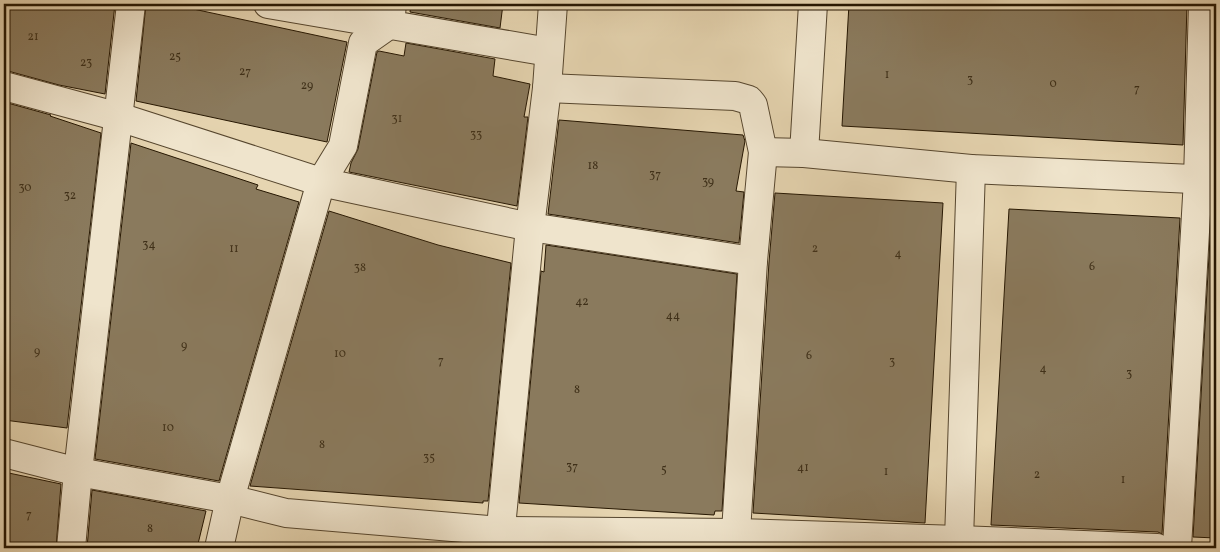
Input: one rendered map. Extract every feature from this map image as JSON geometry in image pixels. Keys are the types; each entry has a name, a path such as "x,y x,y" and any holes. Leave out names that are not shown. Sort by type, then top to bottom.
{"street":[{"path":"71,548 131,4"},
{"path":"268,4 391,14 549,52"},
{"path":"499,540 530,227 547,88 553,4"},
{"path":"804,153 812,4"},
{"path":"1177,548 1207,180 1203,4"},
{"path":"219,548 230,499 321,182 343,146 363,43 391,14"},
{"path":"4,86 119,117 321,182 530,227 753,261"},
{"path":"547,88 735,96 749,100 753,105 763,152 753,261 736,541"},
{"path":"763,152 804,153 971,169 1207,180"},
{"path":"960,540 971,169"},
{"path":"4,453 78,472 230,499 286,514 499,540 960,540 1157,548"}],"building":[{"path":"4,4 115,4 105,94 4,71"},
{"path":"146,4 170,4 347,42 327,142 136,101"},
{"path":"411,4 503,4 500,28 410,12"},
{"path":"849,4 1187,4 1183,145 842,126"},
{"path":"406,43 495,59 493,76 530,84 524,117 528,117 517,206 349,172 358,149 377,52 404,56"},
{"path":"1216,87 1216,147 1215,147"},
{"path":"4,102 51,115 101,133 67,428 4,420"},
{"path":"559,120 743,135 745,141 736,191 744,192 739,243 548,214"},
{"path":"131,143 258,185 256,189 299,202 219,481 95,459"},
{"path":"775,193 943,203 925,523 753,513"},
{"path":"1009,209 1180,218 1162,534 1158,532 991,525"},
{"path":"329,211 438,245 511,263 488,501 483,501 483,503 250,486"},
{"path":"1211,220 1216,220 1216,538 1193,537"},
{"path":"546,245 737,274 722,511 715,511 714,515 519,503 541,271 544,272"},
{"path":"4,472 61,484 56,548 4,548"},
{"path":"92,490 206,511 197,548 87,548"}]}
